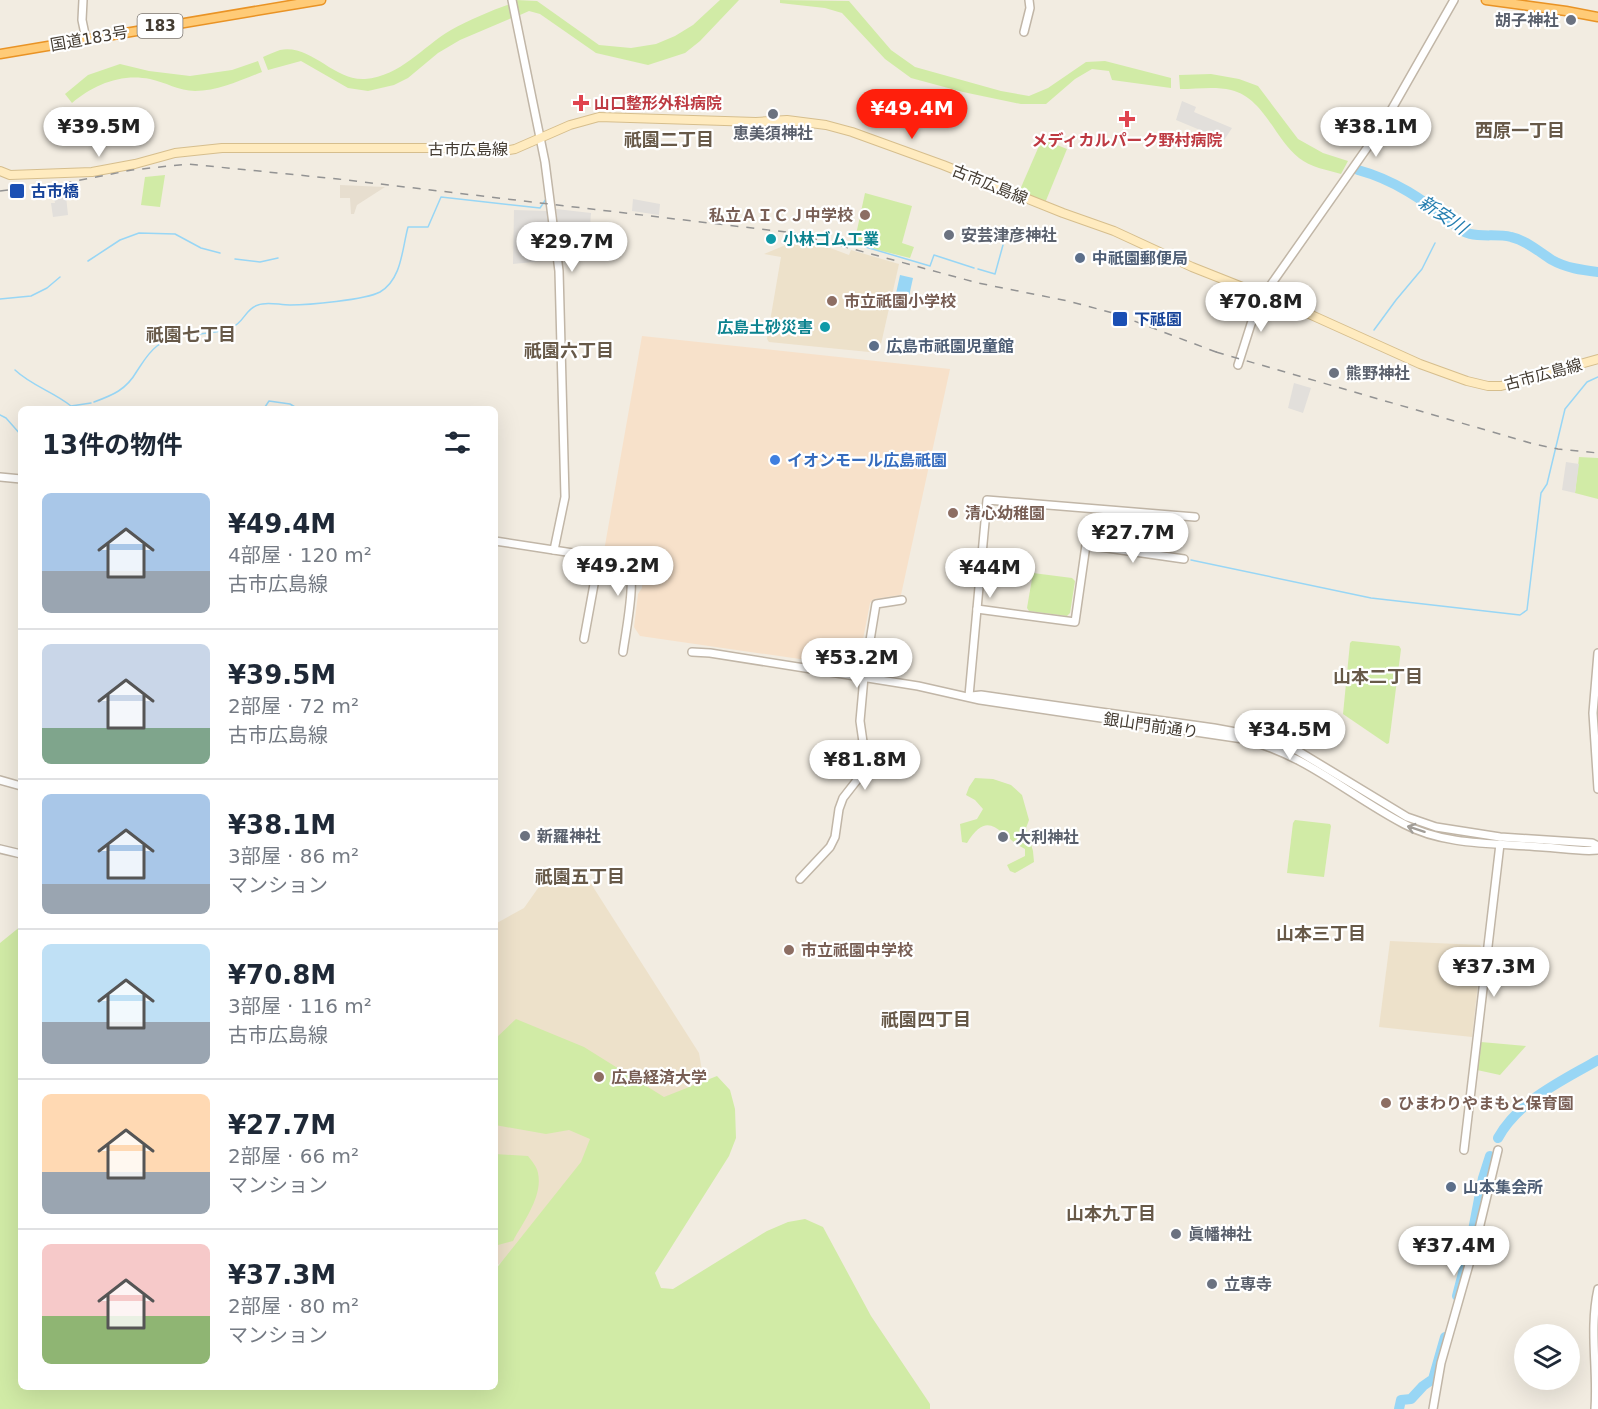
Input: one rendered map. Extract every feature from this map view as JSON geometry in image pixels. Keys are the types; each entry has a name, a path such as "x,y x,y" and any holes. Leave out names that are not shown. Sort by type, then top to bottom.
{"highway":[{"name":"国道183号","path":"0,54 321,0"},
{"path":"1486,0 1566,10 1598,17"}],"main road":[{"name":"古市広島線","path":"0,171 10,175 92,172 175,153 222,148 483,148 504,151 515,150 570,125 599,117 756,122 796,121 826,125 852,132 954,169 1114,231 1420,364 1467,381 1488,386 1513,384 1549,371 1598,359"}],"street":[{"path":"83,0 82,20 86,39"},
{"path":"512,0 549,188 561,301 565,497 554,550"},
{"path":"1024,32 1030,8 1029,0"},
{"path":"1238,364 1263,296 1382,128 1454,0"},
{"path":"0,477 18,479"},
{"path":"969,696 987,500 1195,517"},
{"path":"498,541 625,561 630,566 632,583 623,652"},
{"path":"976,609 1075,622 1086,545 1184,559"},
{"path":"584,639 599,557"},
{"path":"800,879 831,847 843,798 861,775 866,763 860,721 864,677 876,604 902,600"},
{"name":"銀山門前通り","path":"692,652 864,677 980,700 1226,735 1263,744 1298,758 1406,825 1436,835 1464,841 1598,848"},
{"path":"1598,653 1593,713 1598,789"},
{"name":"銀山門前通り","path":"969,696 981,694 1263,737 1298,751 1407,817 1436,827 1494,836 1592,843 1598,848"},
{"path":"0,780 18,785"},
{"path":"1464,1150 1500,843"},
{"path":"0,849 18,853"},
{"path":"1433,1409 1441,1363 1478,1233 1498,1150"},
{"path":"1595,1409 1593,1337 1594,1310 1598,1289"}],"shaded area":[{"path":"1182,101 1196,107 1194,112 1232,128 1224,140 1176,120"},
{"path":"340,185 385,187 357,205 354,214 351,214 350,198 340,198"},
{"path":"66,196 68,215 53,217 51,203 55,203 54,198"},
{"path":"633,199 660,204 659,215 632,211"},
{"path":"556,209 591,213 590,226 558,225"},
{"path":"514,210 547,211 554,260 513,264"},
{"name":"市立祇園小学校","path":"788,244 825,246 849,255 851,250 899,264 879,353 769,342 767,339 781,257 764,254"},
{"name":"イオンモール広島祇園","path":"642,336 950,369 901,595 874,599 870,603 858,665 855,667 640,636 634,627 638,594 642,588 640,563 626,552 604,551"},
{"path":"1294,383 1311,388 1303,413 1288,408"},
{"path":"1566,462 1579,464 1575,493 1562,490"},
{"name":"広島経済大学","path":"548,874 588,879 699,1053 707,1100 598,1190 498,1265 498,922 524,908"},
{"path":"1390,941 1480,945 1482,948 1472,1037 1379,1027"}],"green space":[{"path":"516,0 537,1 599,45 631,48 656,44 675,36 693,25 720,0 739,0 700,41 685,53 648,65 596,53 540,14 529,11 520,15"},
{"path":"780,0 849,1 891,50 915,67 1001,91 1029,96 1048,88 1086,62 1105,61 1171,78 1171,88 1112,80 1109,71 1092,69 1075,79 1046,104 1021,104 963,92 911,78 885,59 842,13 825,8 780,3"},
{"path":"510,4 514,17 460,40 438,53 408,78 394,85 368,91 348,88 301,61 268,70 263,57 280,50 292,50 313,57 353,78 378,77 411,60 451,30"},
{"path":"258,61 262,72 204,91 189,91 150,79 129,78 98,86 72,103 65,94 88,75 120,64 149,71 190,76 232,70"},
{"path":"1211,74 1239,79 1258,86 1298,139 1323,153 1348,161 1341,174 1313,166 1299,158 1290,150 1252,101 1242,94 1219,88 1180,89 1179,75"},
{"path":"1042,139 1067,149 1045,203 1019,192"},
{"path":"165,175 160,207 141,205 145,177"},
{"path":"865,193 912,206 902,243 914,247 910,258 854,244"},
{"path":"1579,457 1598,458 1598,499 1575,493"},
{"path":"1033,573 1072,578 1075,581 1070,613 1067,616 1029,611 1027,608"},
{"path":"1352,641 1399,646 1401,649 1389,743 1387,744 1343,714"},
{"path":"975,778 993,779 1011,785 1022,795 1029,820 1026,828 1034,862 1015,873 1010,871 1007,865 1025,856 1025,849 996,828 989,825 982,826 967,843 962,842 960,824 977,819 983,809 975,800 966,795"},
{"path":"1295,820 1330,824 1324,877 1287,873"},
{"path":"18,928 18,1390 498,1390 498,1266 581,1162 590,1139 569,1130 546,1134 498,1126 498,1036 516,1019 584,1047 664,1097 717,1076 730,1090 735,1109 736,1138 729,1156 655,1273 661,1288 673,1289 767,1231 788,1222 805,1219 823,1227 871,1316 930,1404 930,1409 0,1409 0,943"},
{"path":"1481,1042 1526,1046 1500,1075 1477,1070"},
{"path":"498,1154 528,1156 538,1173 538,1191 532,1208 513,1241 498,1245"}],"water":[{"path":"900,275 913,278 906,310 893,307"}],"waterway":[{"name":"新安川","path":"1358,170 1384,179 1408,192 1466,232 1517,239 1557,263 1598,272"},
{"path":"94,402 124,387 157,346 174,338 231,328 258,305 322,303 350,300 380,292 397,272 408,227 428,227 441,197 540,208 546,199"},
{"path":"88,261 120,240 139,233 175,234 201,248 220,253"},
{"path":"852,243 930,266 934,255 974,268"},
{"path":"1374,330 1422,269 1435,243"},
{"path":"978,269 995,274 1003,245"},
{"path":"235,259 260,262 278,258"},
{"path":"0,299 31,296 47,288 60,277"},
{"path":"15,370 71,406 91,403"},
{"path":"1191,560 1371,598 1520,615 1527,610 1541,493 1547,484 1565,409 1587,382 1598,377"},
{"path":"266,406 269,401 293,406"},
{"path":"0,415 6,418 18,432"},
{"path":"1498,1138 1517,1113 1529,1102 1598,1060"},
{"path":"1457,1296 1490,1156"},
{"path":"1399,1409 1401,1400 1411,1399 1433,1379 1445,1337"}],"railway":[{"path":"0,191 60,184 132,170 188,164 338,179 794,233 978,283 1068,301 1113,313 1224,355"},
{"path":"1216,352 1534,444 1598,453"}],"place":[{"name":"胡子神社","path":"1571,20"},
{"name":"山口整形外科病院","path":"581,103"},
{"name":"恵美須神社","path":"773,114"},
{"name":"メディカルパーク野村病院","path":"1127,119"},
{"name":"古市橋","path":"17,191"},
{"name":"私立ＡＩＣＪ中学校","path":"865,215"},
{"name":"安芸津彦神社","path":"949,235"},
{"name":"小林ゴム工業","path":"771,239"},
{"name":"中祇園郵便局","path":"1080,258"},
{"name":"市立祇園小学校","path":"832,301"},
{"name":"下祗園","path":"1120,319"},
{"name":"広島土砂災害","path":"825,327"},
{"name":"広島市祇園児童館","path":"874,346"},
{"name":"熊野神社","path":"1334,373"},
{"name":"イオンモール広島祇園","path":"775,460"},
{"name":"清心幼稚園","path":"953,513"},
{"name":"新羅神社","path":"525,836"},
{"name":"大利神社","path":"1003,837"},
{"name":"市立祇園中学校","path":"789,950"},
{"name":"広島経済大学","path":"599,1077"},
{"name":"ひまわりやまもと保育園","path":"1386,1103"},
{"name":"山本集会所","path":"1451,1187"},
{"name":"眞幡神社","path":"1176,1234"},
{"name":"立専寺","path":"1212,1284"}],"district":[{"name":"西原一丁目","path":"1520,131"},
{"name":"祇園二丁目","path":"669,140"},
{"name":"祇園七丁目","path":"191,335"},
{"name":"祇園六丁目","path":"569,351"},
{"name":"山本二丁目","path":"1378,677"},
{"name":"祇園五丁目","path":"580,877"},
{"name":"山本三丁目","path":"1321,934"},
{"name":"祇園四丁目","path":"926,1020"},
{"name":"山本九丁目","path":"1111,1214"}]}
